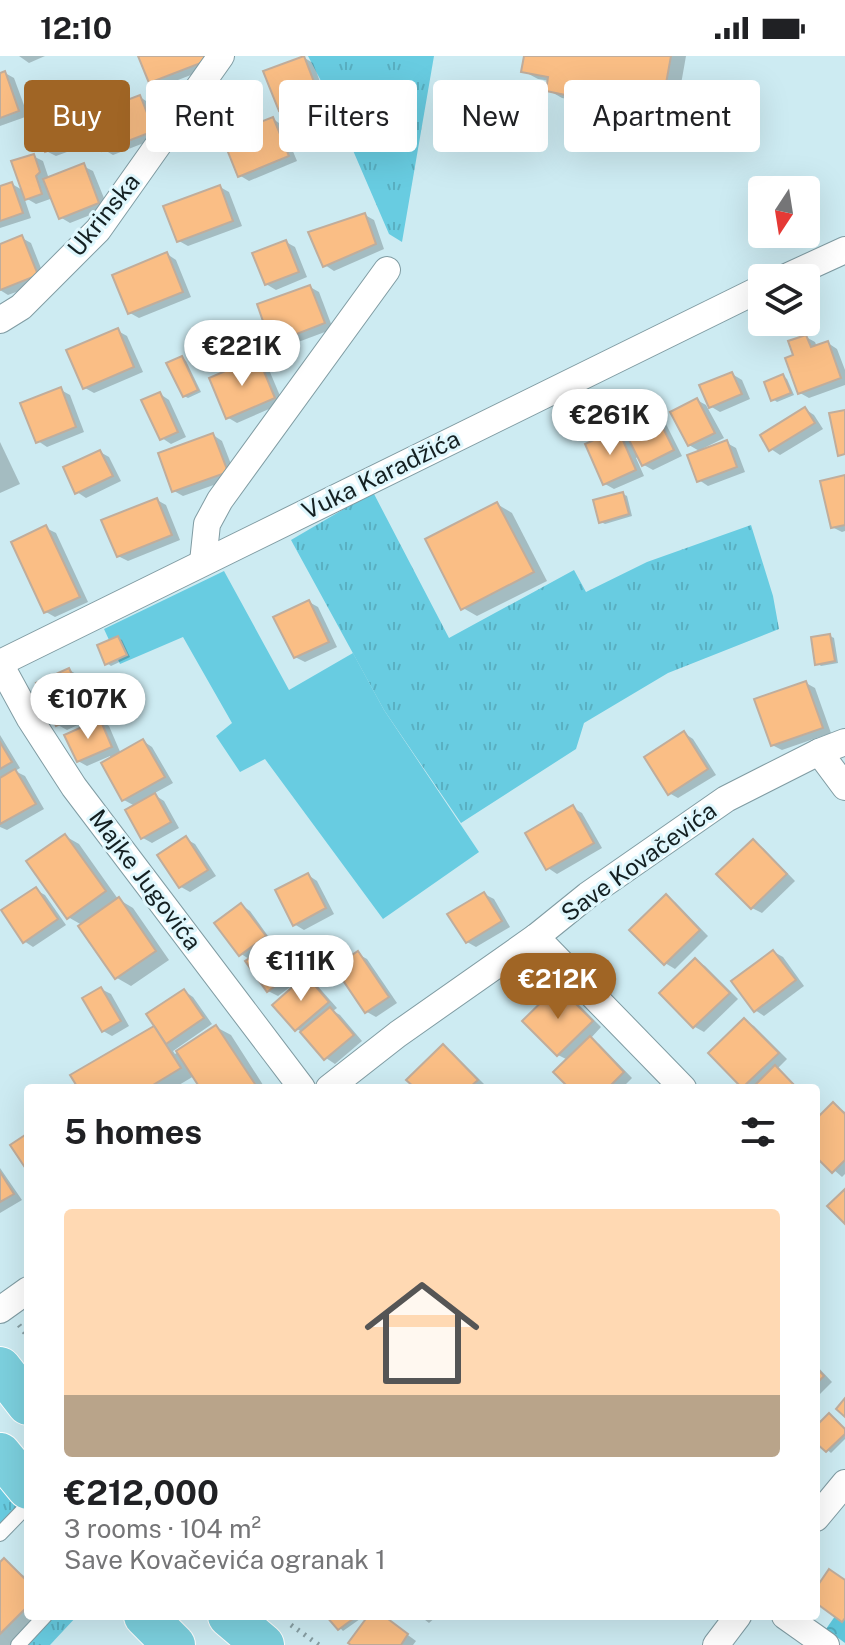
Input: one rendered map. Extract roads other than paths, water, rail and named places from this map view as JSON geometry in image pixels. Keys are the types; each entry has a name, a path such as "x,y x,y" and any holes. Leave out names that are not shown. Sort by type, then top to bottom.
{"main road":[{"path":"0,1368 24,1399"},
{"path":"0,1454 24,1483"},
{"path":"149,1620 174,1645"},
{"path":"239,1620 276,1634"}],"street":[{"name":"Ukrinska","path":"0,320 21,307 98,230 221,56"},
{"path":"814,264 845,250"},
{"path":"203,562 207,524 220,500 387,270"},
{"name":"Vuka Karadžića","path":"0,664 748,295"},
{"name":"Majke Jugovića","path":"0,664 30,719 74,787 299,1084"},
{"name":"Save Kovačevića","path":"334,1084 398,1034 536,937 588,895 726,799 845,742"},
{"path":"819,752 845,787"},
{"path":"536,937 679,1084"},
{"path":"0,1310 24,1293"},
{"path":"820,1513 845,1483"},
{"path":"716,1645 735,1620"},
{"path":"791,1620 826,1645"}],"lane":[{"path":"0,1534 24,1509"},
{"path":"18,1645 41,1620"}]}
